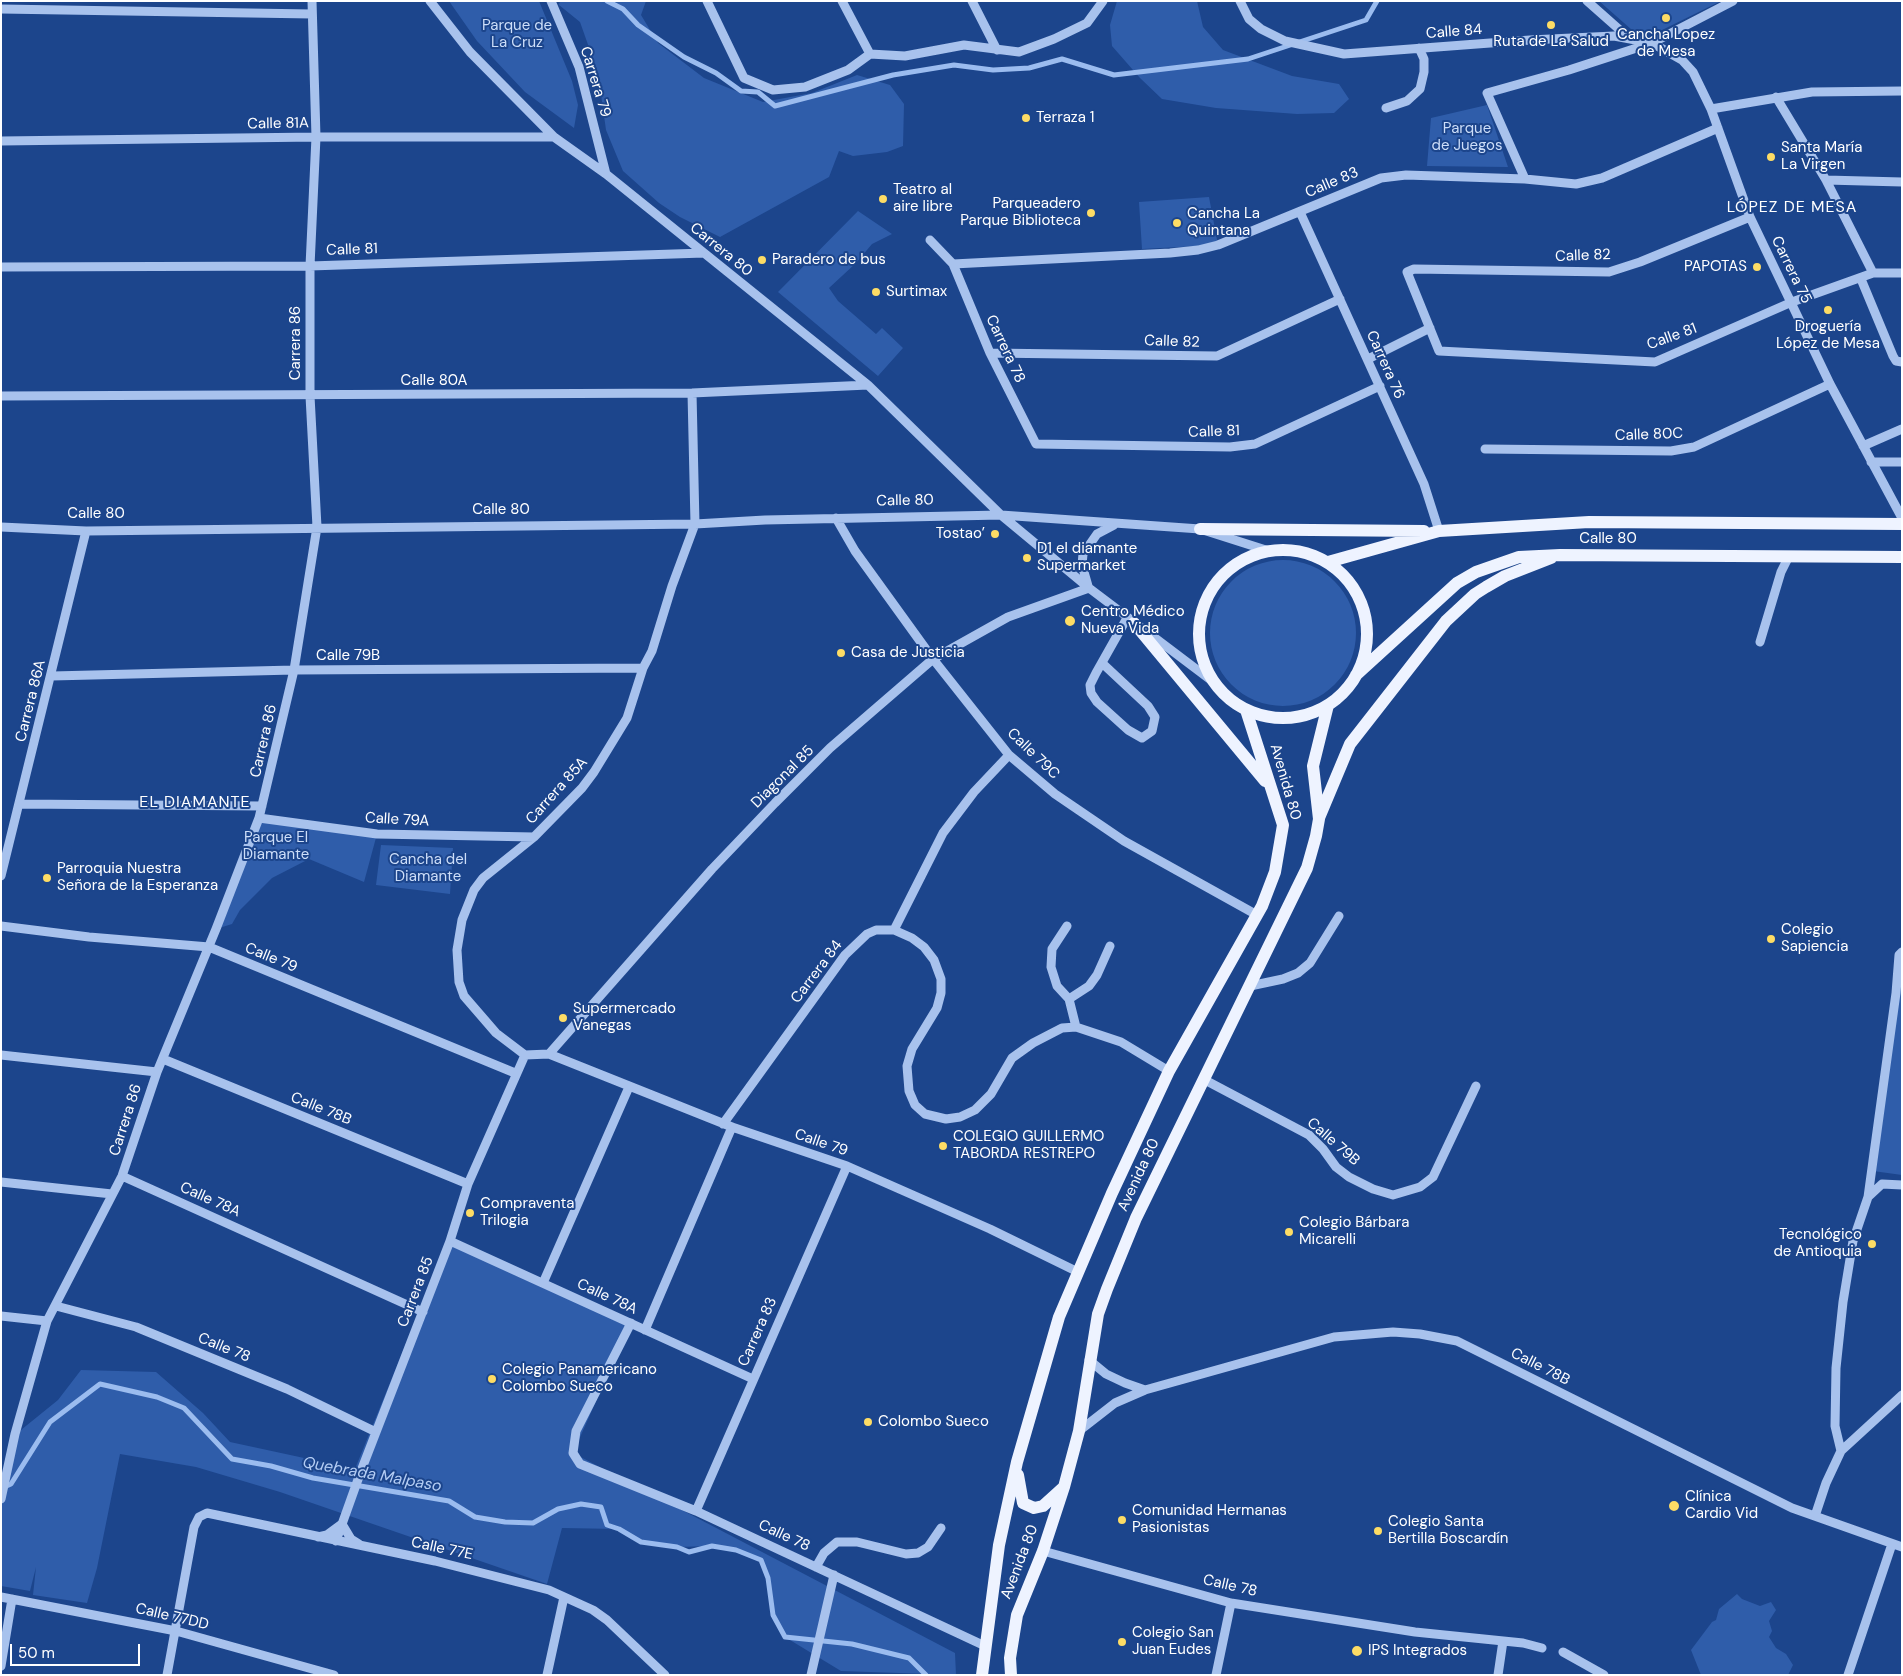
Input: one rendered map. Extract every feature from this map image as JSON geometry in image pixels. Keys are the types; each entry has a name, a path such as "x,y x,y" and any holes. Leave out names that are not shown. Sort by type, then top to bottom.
{"main road":[{"name":"Calle 80","path":"1328,562 1439,531 1589,522 1902,524"},
{"path":"1200,529 1439,531"},
{"path":"1289,550 1302,552 1328,562 1351,584 1365,613 1367,645 1356,675 1344,692 1328,705 1309,714 1288,718 1274,718 1246,710 1235,703 1216,684 1201,654 1200,620 1205,603 1213,588 1230,569 1252,556 1269,551 1289,550"},
{"path":"1318,819 1350,744 1446,621 1486,586 1505,576 1560,555"},
{"name":"Calle 80","path":"1356,675 1439,597 1463,579 1500,562 1519,556 1902,557"},
{"path":"1130,620 1271,788"},
{"name":"Avenida 80","path":"1011,1675 1010,1658 1017,1615 1044,1551 1064,1487 1079,1431 1098,1314 1107,1289 1136,1218 1307,868 1316,836 1318,819 1313,766 1328,705"},
{"name":"Avenida 80","path":"982,1675 999,1546 1017,1462 1058,1317 1112,1193 1169,1071 1257,915 1275,872 1283,825 1246,710"},
{"path":"1017,1462 1020,1495 1023,1502 1029,1506 1043,1506 1064,1487"}],"street":[{"name":"Carrera 86","path":"1,1499 15,1434 47,1321 122,1176 157,1072 209,947 259,818 294,670 317,527 310,396 310,266 316,137 312,1"},
{"name":"Carrera 80","path":"430,1 470,52 554,137 606,174 868,385 1000,515"},
{"name":"Carrera 79","path":"551,1 579,67 606,174"},
{"path":"708,1 744,78 773,90 805,87 848,70 870,54 905,56 964,45 1019,52 1054,40 1087,24 1103,1"},
{"path":"842,1 870,54"},
{"path":"972,1 998,50"},
{"name":"Calle 84","path":"1240,1 1249,19 1261,29 1285,41 1317,50 1344,54 1614,36 1652,43"},
{"path":"1587,1 1631,39"},
{"path":"1525,179 1486,94 1652,43 1733,1"},
{"path":"1,10 312,14"},
{"name":"Carrera 75","path":"1652,43 1682,60 1693,72 1711,109 1750,216 1830,384 1902,518"},
{"path":"1386,108 1407,100 1420,89 1424,72 1424,59 1419,48"},
{"path":"1711,109 1812,92 1902,91"},
{"path":"1776,97 1826,180 1873,273"},
{"name":"Calle 83","path":"953,264 1198,250 1218,245 1381,178 1406,175 1525,179 1576,184 1602,178 1718,128"},
{"name":"Calle 81A","path":"1,142 316,137 554,137"},
{"path":"1826,180 1902,182"},
{"name":"Carrera 76","path":"1300,212 1424,484 1439,531"},
{"name":"Calle 82","path":"1430,328 1407,272 1414,269 1609,272 1640,262 1750,216"},
{"path":"930,240 953,264"},
{"name":"Calle 81","path":"1,267 310,266 704,253"},
{"name":"Carrera 78","path":"953,264 990,353 1036,444"},
{"name":"Calle 81","path":"1430,328 1439,351 1655,362 1792,302 1861,279 1873,273 1902,273"},
{"path":"1861,279 1899,361"},
{"name":"Calle 82","path":"990,353 1217,356 1340,299"},
{"path":"1368,359 1430,328"},
{"name":"Calle 80C","path":"1485,449 1672,451 1694,447 1830,384"},
{"name":"Calle 80A","path":"1,396 692,394 868,385"},
{"name":"Calle 81","path":"1036,444 1230,447 1255,444 1380,386"},
{"name":"Carrera 85A","path":"525,1055 496,1033 464,996 460,982 457,950 462,920 474,890 484,878 534,838 582,788 602,760 627,718 695,524 692,394"},
{"path":"1863,446 1902,429"},
{"path":"1871,462 1902,462"},
{"path":"1000,515 1089,588 1216,684"},
{"name":"Calle 80","path":"1,527 86,531 695,524 836,518 1000,515 1200,529 1269,551"},
{"name":"Calle 79C","path":"836,518 854,550 933,659 1009,755 1055,794 1124,841 1257,915"},
{"path":"1089,588 1082,566 1088,543 1107,528 1124,524"},
{"name":"Carrera 86A","path":"1,876 52,676 86,531"},
{"path":"1760,642 1782,572 1789,556"},
{"name":"Diagonal 85","path":"549,1054 712,869 775,803 830,748 933,659 1008,617 1089,588"},
{"path":"1102,663 1148,706 1155,717 1152,731 1142,738 1128,730 1098,702 1091,693 1090,685 1102,663 1130,620"},
{"name":"Calle 79B","path":"52,676 294,670 643,668"},
{"path":"1009,755 974,792 944,833 894,930 912,938 924,947 936,966 941,980 941,993 937,1008 909,1054 906,1066 907,1088 918,1109 930,1116 946,1119 971,1113 992,1094 1008,1062 1016,1054 1056,1031 1076,1027 1121,1042 1169,1071"},
{"path":"20,804 262,806"},
{"name":"Calle 79A","path":"259,818 377,834 534,838"},
{"path":"1250,986 1283,979 1298,973 1310,963 1339,916"},
{"name":"Calle 79","path":"1,926 89,937 209,947 515,1074"},
{"path":"1067,926 1052,949 1051,966 1057,986 1069,999 1076,1027"},
{"name":"Carrera 84","path":"723,1124 845,955 867,934 876,930 894,930"},
{"path":"1069,999 1089,986 1097,975 1110,946"},
{"path":"1841,1451 1834,1426 1836,1368 1843,1302 1854,1241 1868,1198 1896,993 1899,955 1902,952"},
{"path":"525,1055 549,1054"},
{"name":"Calle 79","path":"549,1054 723,1124 847,1166 1078,1272"},
{"path":"1,1055 157,1072"},
{"name":"Carrera 85","path":"336,1541 450,1241 468,1184 525,1055"},
{"name":"Calle 78B","path":"163,1059 468,1184"},
{"name":"Calle 79B","path":"1203,1079 1309,1135 1323,1149 1336,1167 1349,1177 1373,1189 1393,1195 1420,1186 1433,1177 1476,1086"},
{"path":"543,1283 629,1087"},
{"path":"645,1330 732,1127"},
{"name":"Carrera 83","path":"696,1511 752,1379 847,1166"},
{"name":"Calle 78A","path":"122,1176 423,1312"},
{"path":"1,1182 112,1194"},
{"path":"1868,1198 1882,1184 1902,1185"},
{"name":"Calle 78A","path":"450,1241 752,1379"},
{"name":"Calle 78","path":"56,1306 136,1327 287,1389 376,1432"},
{"path":"1,1316 47,1321"},
{"name":"Calle 78","path":"631,1323 576,1432 573,1453 576,1459 585,1467 696,1511 985,1646"},
{"name":"Calle 78B","path":"1079,1431 1115,1403 1145,1390 1334,1337 1393,1332 1438,1337 1457,1341 1792,1508 1902,1547"},
{"path":"1090,1360 1113,1377 1145,1390"},
{"path":"1815,1516 1830,1474 1841,1451 1902,1395"},
{"name":"Calle 77E","path":"176,1631 194,1527 199,1517 207,1514 496,1575 549,1590 593,1610 607,1620 664,1675"},
{"path":"318,1537 342,1524 351,1539 362,1546"},
{"path":"816,1567 824,1553 837,1542 857,1542 906,1554 918,1553 928,1547 941,1528"},
{"path":"1848,1675 1892,1544"},
{"name":"Calle 78","path":"1044,1551 1231,1603 1414,1632 1503,1641 1542,1648"},
{"path":"811,1675 834,1575"},
{"name":"Calle 77DD","path":"1,1597 176,1631 334,1675"},
{"path":"547,1675 564,1597"},
{"path":"1,1666 12,1599"},
{"path":"1216,1675 1231,1603"},
{"path":"167,1675 176,1631"},
{"path":"1498,1675 1503,1641"},
{"path":"1563,1652 1604,1675"}],"green space":[{"name":"Parque de La Cruz","path":"449,1 539,1 572,81 578,105 574,128 525,92 477,41"},
{"path":"560,1 646,1 641,15 658,43 704,78 763,102 812,93 857,75 890,85 904,104 903,146 887,152 853,156 839,151 829,177 720,237 680,217 659,203 623,171 606,130 598,73 580,22 559,5"},
{"path":"1117,1 1197,1 1203,27 1223,50 1292,76 1339,84 1349,99 1334,113 1297,114 1216,108 1162,99 1140,78 1112,46 1110,25"},
{"name":"Cancha Lopez de Mesa","path":"1599,1 1721,1 1652,35 1632,30"},
{"name":"Parque de Juegos","path":"1487,105 1508,167 1427,166 1431,118"},
{"name":"Cancha La Quintana","path":"1209,197 1218,245 1142,249 1139,202"},
{"path":"858,211 892,234 872,244 856,263 829,288 838,301 876,334 882,328 903,348 878,376 778,292"},
{"path":"1283,560 1311,565 1335,581 1351,605 1356,633 1351,661 1335,685 1311,701 1283,706 1255,701 1231,685 1215,661 1210,633 1215,605 1231,581 1255,565"},
{"name":"Parque El Diamante","path":"259,818 377,834 364,882 309,859 272,878 240,910 232,924 216,929"},
{"name":"Cancha del Diamante","path":"381,845 453,848 450,894 376,885"},
{"path":"1902,955 1902,1175 1873,1171"},
{"path":"448,1240 630,1325 573,1453 955,1653 956,1675 841,1671 785,1637 773,1615 768,1578 761,1560 736,1550 712,1546 677,1547 641,1542 619,1529 562,1528 547,1584 280,1492 196,1467 120,1454 97,1568 87,1603 33,1595 36,1567 30,1591 1,1586 1,1483 16,1434 58,1400 81,1370 156,1372 203,1413 230,1442 355,1469"},
{"path":"1737,1594 1742,1599 1760,1606 1771,1602 1776,1610 1769,1621 1772,1631 1769,1637 1776,1648 1786,1654 1793,1665 1788,1675 1701,1675 1691,1650 1712,1622 1716,1620 1719,1609"}],"waterway":[{"path":"607,1 623,9 638,25 684,57 716,73 741,91 758,92 775,106 893,75 954,65 993,70 1029,68 1062,59 1114,75 1248,59 1366,20 1377,1"},
{"name":"Quebrada Malpaso","path":"4,1487 11,1484 50,1422 100,1384 157,1397 184,1408 232,1459 271,1466 313,1478 449,1501 475,1517 505,1522 533,1523 558,1509 581,1504 601,1507 607,1525 619,1529 641,1542 677,1547 689,1552 712,1546 736,1550 761,1560 768,1578 773,1615 785,1637 852,1644 909,1658 926,1675"}],"place":[{"name":"Cancha Lopez de Mesa","path":"1666,18"},
{"name":"Ruta de La Salud","path":"1551,25"},
{"name":"Terraza 1","path":"1026,118"},
{"name":"Santa María La Virgen","path":"1771,157"},
{"name":"Teatro al aire libre","path":"883,199"},
{"name":"Parqueadero Parque Biblioteca","path":"1091,213"},
{"name":"Cancha La Quintana","path":"1177,223"},
{"name":"Paradero de bus","path":"762,260"},
{"name":"PAPOTAS","path":"1757,267"},
{"name":"Surtimax","path":"876,292"},
{"name":"Droguería López de Mesa","path":"1828,310"},
{"name":"Tostao’","path":"995,534"},
{"name":"D1 el diamante Supermarket","path":"1027,558"},
{"name":"Centro Médico Nueva Vida","path":"1070,621"},
{"name":"Casa de Justicia","path":"841,653"},
{"name":"Parroquia Nuestra Señora de la Esperanza","path":"47,878"},
{"name":"Colegio Sapiencia","path":"1771,939"},
{"name":"Supermercado Vanegas","path":"563,1018"},
{"name":"COLEGIO GUILLERMO TABORDA RESTREPO","path":"943,1146"},
{"name":"Compraventa Trilogia","path":"470,1213"},
{"name":"Colegio Bárbara Micarelli","path":"1289,1232"},
{"name":"Tecnológico de Antioquia","path":"1872,1244"},
{"name":"Colegio Panamericano Colombo Sueco","path":"492,1379"},
{"name":"Colombo Sueco","path":"868,1422"},
{"name":"Clínica Cardio Vid","path":"1674,1506"},
{"name":"Comunidad Hermanas Pasionistas","path":"1122,1520"},
{"name":"Colegio Santa Bertilla Boscardín","path":"1378,1531"},
{"name":"Colegio San Juan Eudes","path":"1122,1642"},
{"name":"IPS Integrados","path":"1357,1651"}],"district":[{"name":"LÓPEZ DE MESA","path":"1792,208"},
{"name":"EL DIAMANTE","path":"195,803"}]}
